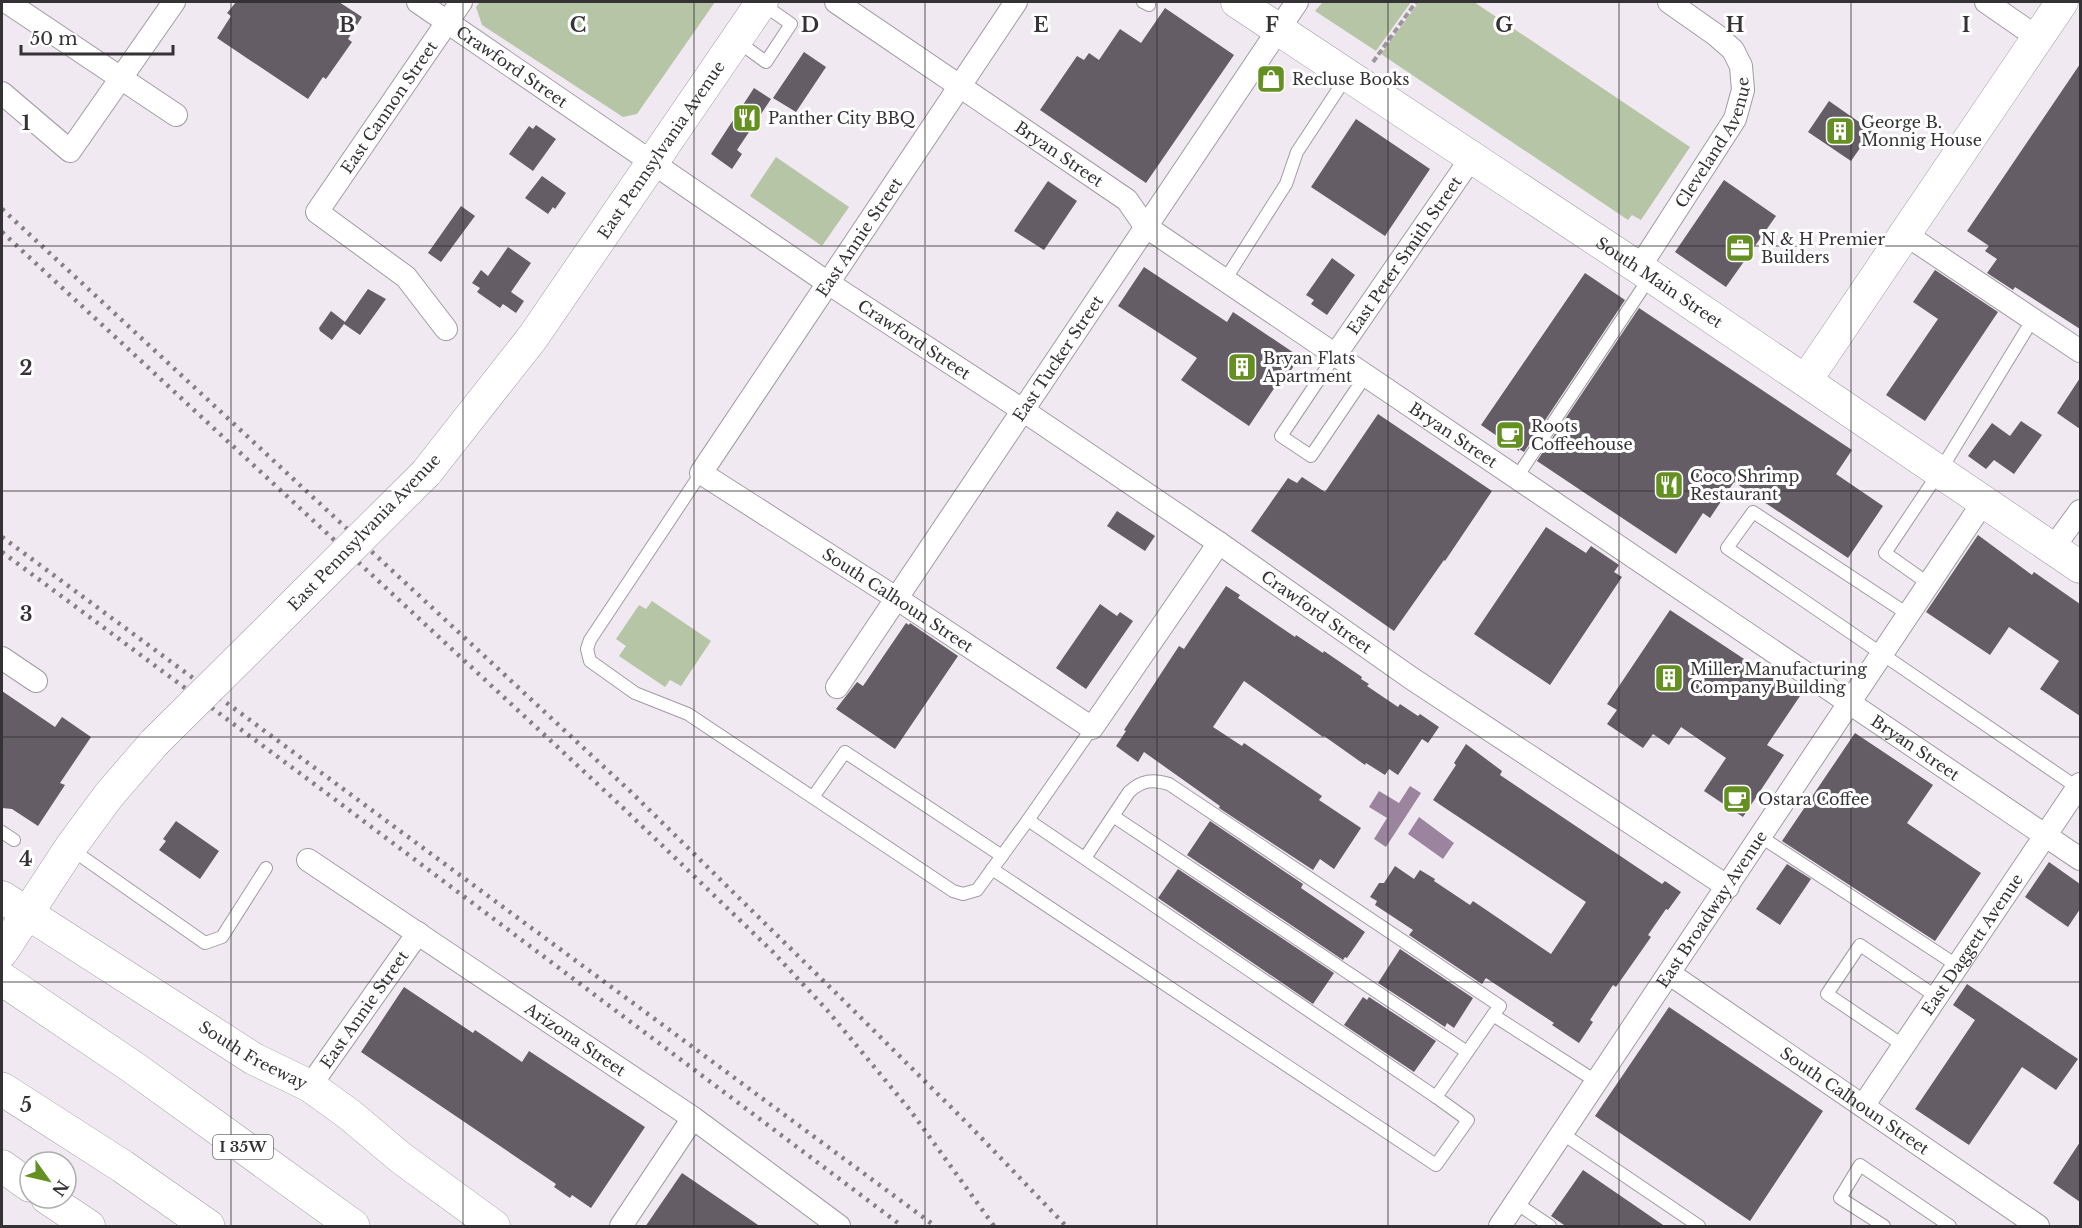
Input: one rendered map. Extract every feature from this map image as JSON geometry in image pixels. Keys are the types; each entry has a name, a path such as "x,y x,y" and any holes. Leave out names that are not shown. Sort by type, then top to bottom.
{"highway":[{"path":"2,971 134,1068"},
{"name":"I 35W","path":"2,979 134,1068 352,1227"},
{"path":"2,1089 155,1188 208,1227"},
{"path":"155,1188 202,1227"}],"street":[{"path":"7,2 176,115"},
{"path":"2,93 70,151 174,2"},
{"name":"Crawford Street","path":"417,2 828,284 1024,411 1219,543 1412,678 1728,887"},
{"name":"East Cannon Street","path":"446,329 406,277 317,212 461,2"},
{"name":"East Pennsylvania Avenue","path":"11,923 70,849 109,795 154,743 426,472 533,337 762,2"},
{"name":"Bryan Street","path":"836,2 1127,200 1145,226 2080,859"},
{"name":"East Annie Street","path":"701,473 1016,2"},
{"name":"South Main Street","path":"1237,2 1645,272 2080,567"},
{"name":"East Tucker Street","path":"837,687 1024,411 1277,28 1297,2"},
{"name":"Cleveland Avenue","path":"1645,272 1734,119 1743,90 1742,66 1733,50 1669,2"},
{"path":"1986,2 2038,38"},
{"path":"1806,380 2062,2"},
{"name":"East Peter Smith Street","path":"1336,354 1472,157"},
{"path":"1905,234 2080,351"},
{"name":"South Calhoun Street","path":"701,473 896,598 1092,728"},
{"name":"East Broadway Avenue","path":"1500,1227 1984,501"},
{"path":"2054,548 2080,511"},
{"path":"1092,728 1219,543"},
{"path":"2,658 36,681"},
{"name":"East Daggett Avenue","path":"1863,1106 2079,786"},
{"name":"Arizona Street","path":"308,860 693,1118 839,1227"},
{"name":"South Freeway","path":"11,923 254,1059 310,1086 494,1227"},
{"name":"East Annie Street","path":"310,1086 418,933"},
{"name":"South Calhoun Street","path":"1670,974 2038,1227"},
{"path":"621,1227 693,1118"},
{"path":"2,1167 18,1178"},
{"path":"64,1210 89,1227"}],"lane":[{"path":"1225,280 1286,184 1297,152 1353,78"},
{"path":"1517,477 1645,272"},
{"path":"1929,584 1885,553 1940,471 2032,319"},
{"path":"1336,354 1281,436 1311,456 1366,375"},
{"path":"701,473 590,640 587,649 590,661 635,693 688,714 953,891 963,894 977,890 1092,728"},
{"path":"1909,615 1753,512 1727,548 2079,786"},
{"path":"813,797 845,752 1002,856"},
{"path":"1085,858 1129,792 1137,785 1156,780 1169,784 1500,1006 1436,1097"},
{"path":"1113,816 1467,1052"},
{"path":"992,869 1436,1165 1468,1120 1028,820"},
{"path":"2,832 14,840"},
{"path":"1761,837 1958,966"},
{"path":"70,849 205,943 222,937 266,868"},
{"path":"1904,1046 1827,993 1860,945 1937,997"},
{"path":"1494,1015 1597,1082"},
{"path":"1563,1134 1699,1227"},
{"path":"1884,1227 1840,1198 1860,1165 1950,1227"},
{"path":"1516,1203 1550,1227"}],"path":[{"path":"1353,78 1416,2"}],"green space":[{"path":"480,2 715,2 637,114 623,117 482,25 476,7"},
{"path":"1323,2 1411,2 1376,51 1315,11"},
{"path":"1419,2 1474,2 1690,147 1641,220 1632,215 1628,220 1381,54"},
{"path":"776,157 849,207 822,246 750,196"},
{"path":"652,601 711,641 681,686 670,680 665,687 619,656 626,646 616,639 639,605 646,609"}],"shaded area":[{"path":"1410,786 1421,793 1386,847 1374,839 1387,818 1369,807 1379,791 1399,803"},
{"path":"1419,817 1454,843 1443,859 1408,834"}],"building":[{"path":"236,2 339,2 362,17 348,39 352,42 326,79 323,77 308,99 217,38 231,16 227,13"},
{"path":"1165,8 1234,55 1146,183 1040,110 1077,56 1084,60 1089,53 1099,60 1120,29 1141,43"},
{"path":"804,52 826,67 796,112 773,98"},
{"path":"2080,64 2080,329 2015,287 2013,290 1987,273 1997,259 1985,251 1989,246 1967,231"},
{"path":"754,88 771,99 737,150 742,154 732,169 711,154"},
{"name":"George B. Monnig House","path":"1829,101 1872,131 1851,161 1808,132"},
{"path":"1356,119 1430,169 1385,236 1311,187"},
{"path":"536,125 556,139 533,171 509,154 529,126 533,129"},
{"path":"542,176 566,193 555,209 553,207 548,214 525,198"},
{"path":"1724,180 1776,216 1726,287 1675,252"},
{"path":"1048,181 1077,201 1044,250 1014,231"},
{"path":"461,206 475,216 441,262 428,253"},
{"path":"508,247 531,263 511,292 524,301 516,313 503,304 500,308 477,292 480,288 472,283 481,270 488,276"},
{"path":"1332,258 1355,275 1327,315 1311,304 1314,300 1306,295"},
{"path":"1144,267 1227,322 1233,312 1300,357 1278,389 1275,387 1249,426 1181,380 1197,358 1118,306"},
{"path":"1935,270 1998,312 1925,421 1886,395 1938,319 1913,302"},
{"path":"1585,273 1625,300 1524,452 1519,449 1519,451 1481,425"},
{"path":"368,289 386,299 360,335 344,324 332,340 320,331 319,328 331,311 345,322"},
{"path":"1639,308 1852,450 1836,474 1883,506 1848,558 1734,482 1710,518 1703,513 1676,554 1537,461"},
{"path":"2080,378 2080,429 2057,413"},
{"path":"1378,414 1492,491 1394,631 1251,531 1288,478 1297,483 1302,477 1325,492"},
{"path":"2021,421 2042,435 2014,474 1994,460 1986,469 1968,456 1992,423 2010,436"},
{"path":"1117,511 1155,536 1145,551 1107,526"},
{"path":"1546,527 1586,553 1591,546 1619,565 1614,572 1622,577 1550,685 1474,634"},
{"path":"1978,535 2032,575 2034,572 2080,604 2080,716 2040,689 2059,661 2009,627 1990,655 1926,612"},
{"path":"1226,586 1240,595 1238,598 1295,637 1296,635 1323,653 1324,651 1362,677 1361,679 1369,684 1367,686 1398,707 1400,704 1439,727 1428,743 1422,739 1398,775 1389,769 1385,775 1366,763 1365,765 1323,737 1244,681 1213,727 1242,746 1244,743 1322,796 1319,800 1361,828 1334,869 1320,859 1313,870 1219,808 1220,806 1144,752 1138,762 1116,746 1179,646 1184,649"},
{"path":"1100,604 1117,616 1120,612 1133,621 1086,689 1056,668"},
{"path":"1670,610 1800,696 1767,745 1784,755 1743,817 1704,791 1726,758 1681,727 1669,745 1653,734 1643,748 1607,724 1617,710 1607,704"},
{"path":"906,623 909,625 910,623 958,656 895,749 836,709 857,682 863,686"},
{"path":"2,691 55,727 62,717 91,737 60,783 65,785 38,826 12,809 2,808"},
{"path":"1855,733 1933,785 1907,823 1981,873 1935,941 1782,841"},
{"path":"1466,744 1502,771 1500,775 1662,884 1665,881 1681,892 1648,935 1651,937 1616,987 1613,985 1590,1020 1593,1022 1579,1043 1552,1025 1554,1023 1486,978 1482,984 1409,935 1413,930 1375,905 1377,901 1370,897 1379,883 1384,883 1395,866 1414,879 1420,870 1470,905 1473,901 1551,954 1586,902 1433,800 1456,765 1454,763"},
{"path":"176,821 219,851 200,879 159,850 166,841 163,839"},
{"path":"1210,821 1303,884 1301,888 1365,932 1347,958 1343,960 1187,855"},
{"path":"2049,862 2080,884 2080,909 2068,927 2025,897"},
{"path":"1787,864 1811,879 1780,925 1756,909"},
{"path":"1178,869 1334,973 1313,1004 1158,898"},
{"path":"1400,949 1473,998 1454,1028 1447,1023 1445,1027 1378,983"},
{"path":"1967,984 2078,1059 2056,1090 2022,1067 1969,1145 1915,1109 1975,1020 1953,1005"},
{"path":"404,987 473,1033 475,1030 522,1062 529,1051 645,1127 591,1208 572,1195 570,1198 554,1187 556,1184 361,1052"},
{"path":"1363,997 1367,1000 1369,997 1436,1041 1414,1072 1344,1025"},
{"path":"1669,1007 1823,1111 1750,1221 1595,1116"},
{"path":"2080,1142 2080,1202 2053,1183"},
{"path":"1583,1170 1666,1227 1567,1227 1551,1216"},
{"path":"682,1173 685,1175 761,1227 645,1227"}],"railway":[{"path":"2,209 631,792 968,1124 1066,1226"},
{"path":"2,232 619,804 773,952 827,1010 910,1110 994,1226"},
{"path":"2,537 935,1226"},
{"path":"2,552 902,1226"}],"place":[{"name":"Recluse Books","path":"1271,79"},
{"name":"Panther City BBQ","path":"747,118"},
{"name":"George B. Monnig House","path":"1840,131"},
{"name":"N & H Premier Builders","path":"1740,248"},
{"name":"Bryan Flats Apartment","path":"1242,367"},
{"name":"Roots Coffeehouse","path":"1510,435"},
{"name":"Coco Shrimp Restaurant","path":"1669,485"},
{"name":"Miller Manufacturing Company Building","path":"1669,678"},
{"name":"Ostara Coffee","path":"1737,799"}]}
